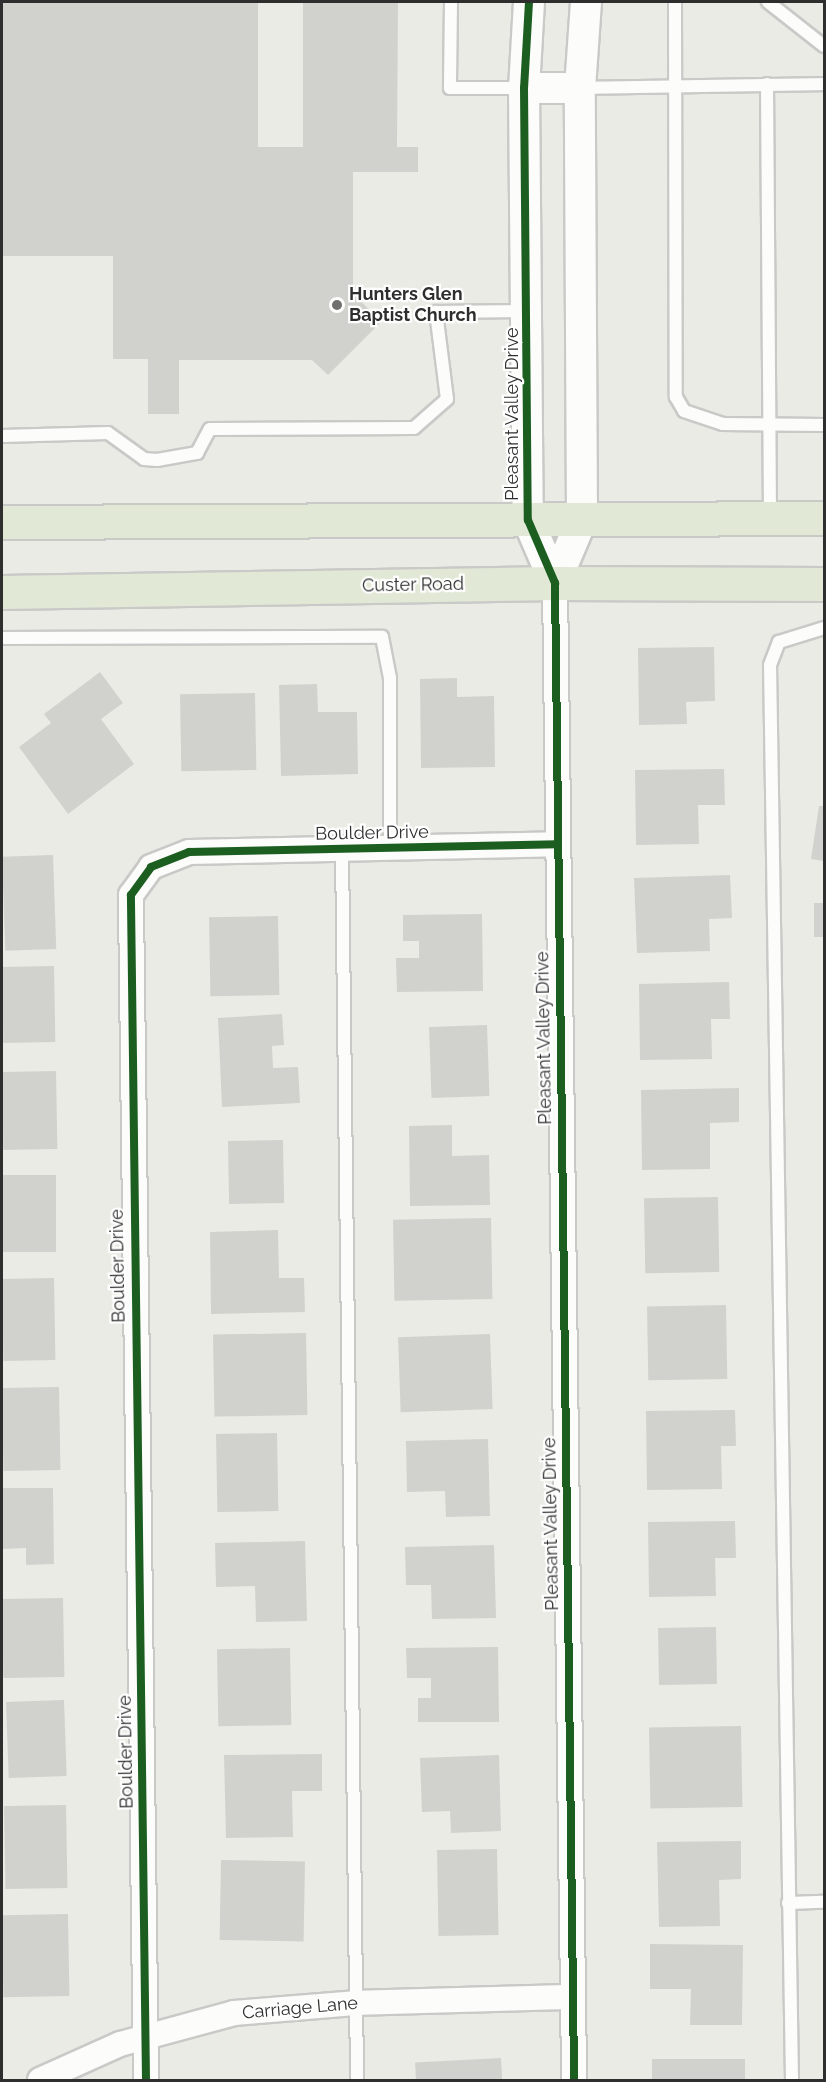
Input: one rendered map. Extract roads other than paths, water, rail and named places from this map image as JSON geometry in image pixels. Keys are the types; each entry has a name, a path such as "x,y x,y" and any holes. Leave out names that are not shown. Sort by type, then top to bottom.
{"main road":[{"path":"2,522 825,518"},
{"name":"Custer Road","path":"2,592 555,583 825,584"}],"street":[{"name":"Pleasant Valley Drive","path":"529,2 525,88 528,520 555,583 574,2080"},
{"name":"Pleasant Valley Drive","path":"555,583 582,519 580,88 586,2"},
{"path":"525,88 580,88"},
{"name":"Boulder Drive","path":"146,2080 131,896 151,867 189,852 557,844"},
{"name":"Carriage Lane","path":"40,2080 145,2036 234,2013 356,2003 572,1997"}],"lane":[{"path":"451,2 450,88 525,88"},
{"path":"675,2 676,397 684,411 723,424 825,425"},
{"path":"768,2 825,45"},
{"path":"767,84 770,518"},
{"path":"580,88 825,84"},
{"path":"2,436 108,433 144,459 157,460 197,453 210,429 414,428 447,399 436,312 526,311"},
{"path":"792,2080 770,665 779,642 825,628"},
{"path":"2,638 382,637 390,678 390,847"},
{"path":"342,849 357,2080"},
{"path":"788,1903 825,1902"}],"place":[{"name":"Hunters Glen Baptist Church","path":"337,305"}]}
